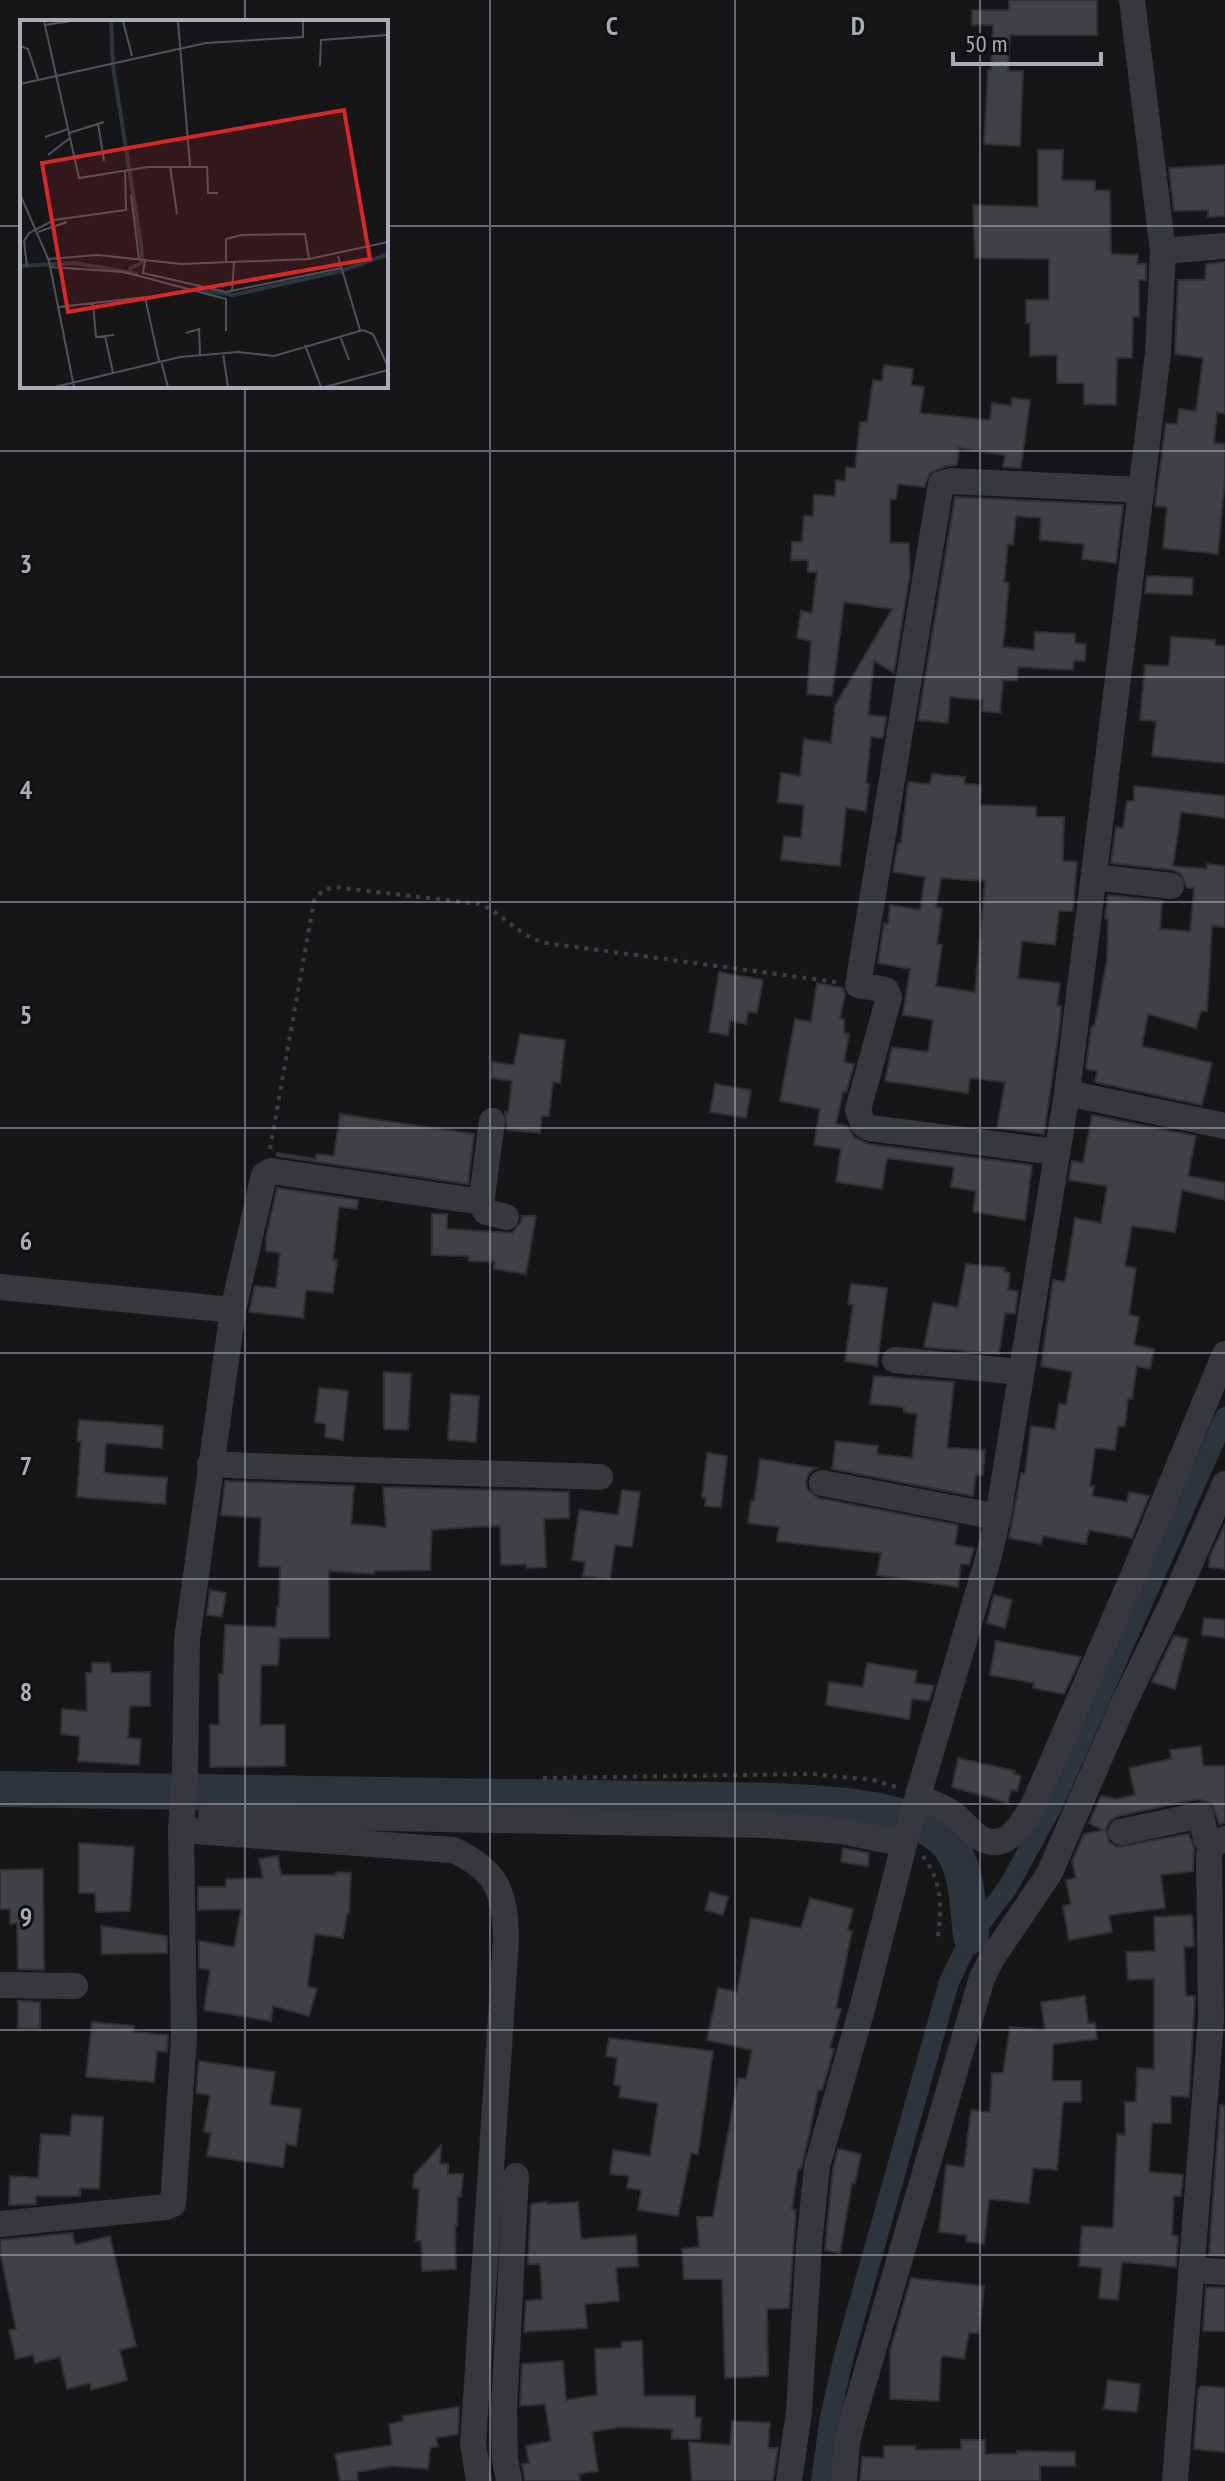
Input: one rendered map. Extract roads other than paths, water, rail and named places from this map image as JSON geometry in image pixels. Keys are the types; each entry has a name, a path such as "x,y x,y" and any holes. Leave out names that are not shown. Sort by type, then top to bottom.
{"street":[{"path":"789,2481 803,2369 813,2186 911,1821 998,1517 1067,1093 1158,353 1163,251 1132,0"},
{"path":"1163,251 1225,246"},
{"path":"1056,1152 870,1128 863,1124 858,1110 889,997 886,990 858,985 941,484 951,481 1142,490"},
{"path":"1094,877 1171,886"},
{"path":"1067,1093 1225,1126"},
{"path":"479,1200 482,1197 492,1121"},
{"path":"0,2224 173,2204 184,2038 183,1815 187,1640 233,1310 264,1175 266,1172 479,1200"},
{"path":"479,1200 486,1212 506,1217"},
{"path":"0,1287 233,1310"},
{"path":"183,1815 769,1825 829,1829 911,1821 947,1810 977,1836 989,1841 1006,1840 1017,1832 1034,1804 1225,1354"},
{"path":"895,1360 1021,1372"},
{"path":"210,1464 341,1471 600,1477"},
{"path":"822,1483 998,1517"},
{"path":"844,2481 852,2422 982,1978 1053,1865 1225,1484"},
{"path":"183,1815 453,1850 484,1868 502,1894 506,1939 473,2444 479,2481"},
{"path":"1121,1832 1201,1815 1206,1839 1219,1842 1209,1854 1211,2020 1175,2481"},
{"path":"0,1985 75,1986"},
{"path":"509,2481 505,2460 504,2410 516,2176"},
{"path":"1191,2270 1225,2272"}],"waterway":[{"path":"821,2481 830,2417 844,2356 949,1982 971,1936 1008,1887 1053,1805 1225,1417"},
{"path":"0,1789 776,1801 846,1806 898,1816 921,1824 940,1836 959,1861 965,1882 971,1936"}]}
